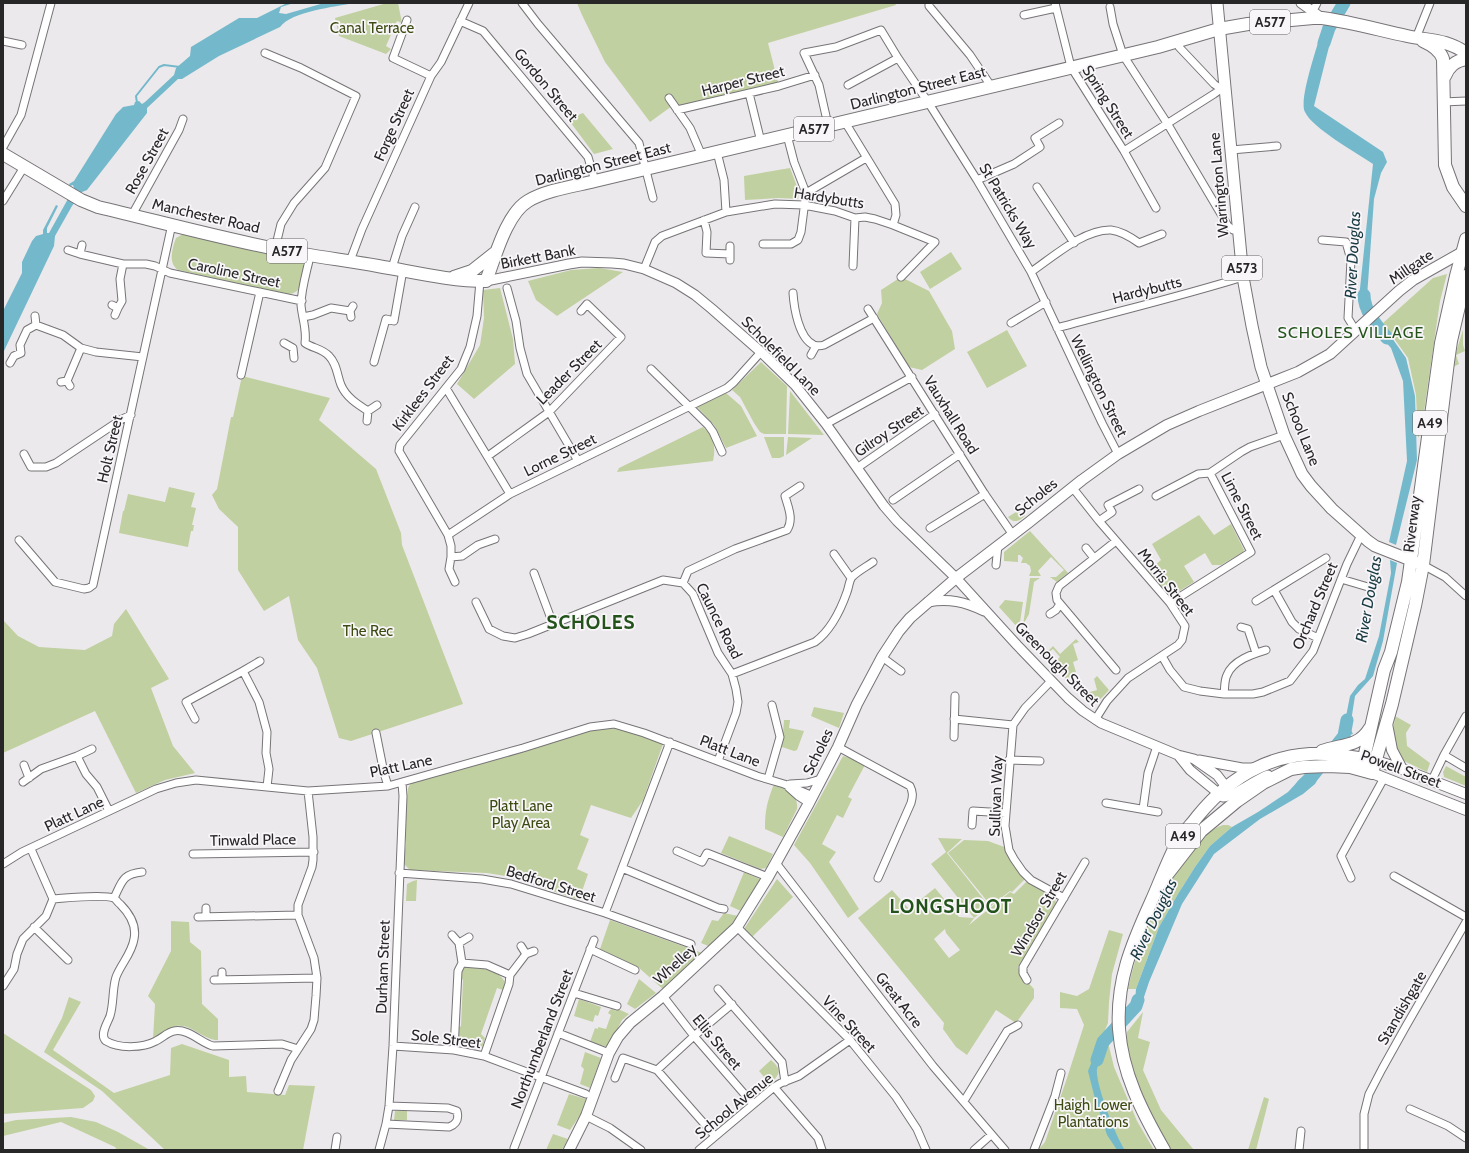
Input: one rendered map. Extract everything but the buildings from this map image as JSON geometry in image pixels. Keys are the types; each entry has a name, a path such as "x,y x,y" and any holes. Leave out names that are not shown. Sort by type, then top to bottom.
{"highway":[{"name":"A577","path":"1219,29 1292,19 1330,20 1416,38 1438,40 1457,47 1466,53"},
{"name":"Darlington Street East","path":"483,281 511,219 524,204 545,194 1123,55 1176,42 1219,29"},
{"name":"A577","path":"1416,38 1428,43 1442,55 1444,64 1445,165 1453,187 1466,206"},
{"path":"1444,79 1446,72 1452,64 1466,59"},
{"name":"Manchester Road","path":"3,154 64,191 98,207 274,249 310,256 350,261 444,278 483,281"},
{"name":"Riverway","path":"1366,767 1372,723 1384,670 1391,652 1408,582 1441,343 1466,240"},
{"path":"444,278 462,275 472,271 498,250"},
{"name":"Riverway","path":"1376,761 1414,610 1423,565 1449,355 1466,276"},
{"name":"Riverway","path":"1332,754 1363,738 1372,723"},
{"name":"Powell Street","path":"1228,794 1242,775 1255,768 1288,758 1311,754 1332,754 1366,767 1376,761"},
{"name":"Powell Street","path":"1228,794 1263,783 1291,769 1315,766 1332,754"},
{"name":"A49","path":"1159,885 1228,794"},
{"name":"A49","path":"1164,1150 1141,1108 1130,1082 1124,1062 1120,1037 1119,1013 1122,982 1128,954 1178,842 1206,805 1228,794"}],"main road":[{"name":"A573","path":"1217,3 1219,29"},
{"name":"Warrington Lane","path":"1219,29 1223,89 1231,150 1243,277 1253,333 1266,383"},
{"name":"Millgate","path":"1372,317 1399,291 1414,280 1464,251"},
{"name":"Scholes","path":"811,800 838,747 857,704 882,657 899,631 928,602 956,578 1013,535 1072,487 1118,454 1167,426 1199,411 1266,383 1298,372 1322,359 1372,317"},
{"name":"School Lane","path":"1266,383 1297,465 1311,486 1332,509 1361,535"},
{"name":"A573","path":"1361,535 1375,546 1423,565"},
{"path":"1387,722 1392,750 1402,768"},
{"name":"Powell Street","path":"1376,761 1402,768 1466,794"},
{"name":"Powell Street","path":"1366,767 1384,778 1466,810"},
{"name":"Whelley","path":"569,1150 586,1116 609,1053 618,1037 630,1023 663,996 738,927 811,800"}],"street":[{"path":"3,147 21,115 51,3"},
{"name":"Forge Street","path":"350,261 362,229 431,76 441,62 469,3"},
{"path":"522,3 639,143 653,198"},
{"path":"1301,3 1330,20"},
{"path":"1416,38 1430,3"},
{"path":"930,4 970,55 991,86"},
{"path":"1024,15 1056,6"},
{"name":"Spring Street","path":"1056,6 1071,67 1124,151 1156,208"},
{"path":"1110,7 1113,24 1123,55 1167,123 1228,226 1233,230 1239,230"},
{"path":"407,20 393,58 431,76"},
{"name":"Gordon Street","path":"460,21 483,31 588,157 595,181"},
{"name":"St Patricks Way","path":"815,75 804,53 836,47 881,30 977,180 1031,272 1057,328"},
{"path":"3,41 22,45"},
{"path":"1176,42 1179,48 1214,84 1223,89"},
{"path":"265,53 301,68 356,96 325,168 294,203 282,224 274,249"},
{"path":"848,85 898,58"},
{"path":"815,75 819,85 828,126"},
{"name":"Harper Street","path":"677,110 779,86 815,75"},
{"path":"1124,151 1223,89"},
{"path":"749,93 760,142"},
{"path":"669,98 690,128 702,156"},
{"path":"1444,102 1466,101"},
{"name":"Rose Street","path":"132,215 179,130 183,118"},
{"path":"845,122 895,204 896,215 893,225"},
{"path":"977,180 1014,164 1040,147 1035,138 1059,122"},
{"path":"763,244 790,244 798,240 801,232 806,193 794,162 787,136"},
{"path":"1231,150 1277,146"},
{"path":"717,152 724,180 726,212"},
{"path":"806,193 866,158"},
{"path":"3,201 24,167"},
{"path":"1037,187 1074,243"},
{"name":"Hardybutts","path":"644,269 653,246 658,238 726,212 775,204 804,205 835,211 855,218 869,218 893,225 935,242 901,277"},
{"path":"374,362 386,319 394,321 397,269 402,236 415,206"},
{"path":"853,266 855,218"},
{"path":"704,220 707,232 706,256 730,254"},
{"name":"Holt Street","path":"19,540 55,582 84,589 90,588 93,585 172,224"},
{"path":"1031,272 1093,232 1112,230 1139,243 1162,234"},
{"path":"1322,240 1346,242 1351,260 1348,318 1356,331"},
{"path":"80,254 82,245"},
{"name":"Caroline Street","path":"68,250 123,264 146,264 155,266 170,273 302,301"},
{"path":"305,342 306,334 302,301 310,256"},
{"name":"Scholefield Lane","path":"596,262 624,264 644,269 665,278 695,295 761,352 797,387 826,424 896,522 956,578"},
{"name":"Birkett Bank","path":"483,281 570,264 596,262"},
{"path":"115,315 115,307 122,301 120,284 123,264"},
{"name":"Hardybutts","path":"1057,328 1185,295 1243,277"},
{"name":"Kirklees Street","path":"455,582 449,569 451,546 448,535 399,452 400,445 461,369 470,347 483,281"},
{"path":"507,288 508,302 516,321 520,348 527,374 578,461"},
{"path":"241,375 260,292"},
{"path":"793,293 791,305 804,335 809,342 816,346 824,345 874,318"},
{"path":"1011,323 1046,302"},
{"name":"Leader Street","path":"488,456 549,412 621,337 587,304 581,311"},
{"path":"303,317 331,308 351,311"},
{"name":"Vauxhall Road","path":"868,309 985,494 1013,535"},
{"path":"35,316 36,325"},
{"path":"10,363 14,356 21,353 20,345 27,330 36,325 63,335 81,348 96,352 143,357"},
{"name":"Wellington Street","path":"1057,328 1118,454"},
{"path":"293,348 305,342"},
{"path":"305,342 310,347 324,351 329,355 333,361 341,385 345,392 368,410"},
{"path":"284,343 293,348"},
{"path":"811,355 816,346"},
{"path":"66,383 81,348"},
{"path":"293,348 294,358"},
{"name":"Lorne Street","path":"448,535 510,494 689,407 730,385 761,352"},
{"path":"651,369 711,428 722,452"},
{"path":"826,424 912,377"},
{"path":"446,388 510,494"},
{"path":"368,410 377,405"},
{"path":"367,421 368,410"},
{"name":"Gilroy Street","path":"857,468 935,414"},
{"path":"24,454 31,467 46,467 56,463 122,419 131,415"},
{"path":"1156,496 1198,474 1210,473 1241,452 1284,434"},
{"path":"893,500 960,454"},
{"name":"Lime Street","path":"1170,603 1250,552 1210,473"},
{"path":"683,582 688,571 735,549 787,530 790,525 790,516 785,496 800,486"},
{"name":"Morris Street","path":"1072,487 1099,521 1170,603 1185,626 1182,640 1178,646 1128,678 1107,701 1095,720"},
{"path":"1099,521 1112,512 1108,505 1139,489"},
{"path":"930,528 985,494"},
{"name":"Orchard Street","path":"1162,656 1184,687 1200,691 1239,695 1263,692 1290,681 1313,651 1351,552 1361,535"},
{"path":"451,556 462,556 478,545 495,539"},
{"path":"1116,541 1059,586 1056,593 1057,600 1060,604 1116,670"},
{"path":"996,564 998,545"},
{"path":"1086,548 1094,558"},
{"path":"834,554 851,578"},
{"path":"1256,601 1326,558"},
{"path":"732,674 815,642 821,638 828,630 838,612 847,592 851,578 872,562"},
{"path":"1423,565 1445,577 1466,596"},
{"path":"534,572 553,624"},
{"name":"Greenough Street","path":"956,578 1051,681 1068,698 1095,720 1178,755 1194,759 1215,773 1228,794"},
{"path":"1341,579 1368,587"},
{"name":"Caunce Road","path":"476,602 489,630 503,636 515,638 663,580 683,582 693,594 718,653 732,674 736,689 738,702 736,713 718,761"},
{"path":"1274,590 1292,622 1299,629 1318,638"},
{"path":"928,602 949,600 959,601 987,613"},
{"path":"1050,614 1056,610 1060,604"},
{"path":"1252,623 1244,628 1256,653"},
{"path":"1224,694 1226,676 1230,669 1238,662 1266,650"},
{"path":"882,657 901,671"},
{"path":"195,719 184,699 260,661"},
{"path":"242,671 259,702 267,732 266,753 269,769 267,787"},
{"path":"954,719 1013,725 1025,708 1051,681"},
{"path":"954,737 955,696"},
{"path":"768,779 780,737 772,705"},
{"path":"1432,780 1466,716"},
{"name":"Platt Lane","path":"3,864 109,811 156,789 176,783 196,780 308,792 388,786 598,726 614,724 670,742 718,761 784,784 811,800"},
{"name":"Sullivan Way","path":"1013,725 1005,826 1007,842 1011,855 1018,866 1032,880 1064,898"},
{"path":"376,733 388,786"},
{"path":"605,913 670,742"},
{"path":"1143,809 1148,773 1157,746"},
{"path":"838,747 910,786 912,791 913,797 911,803 878,878"},
{"path":"24,765 26,780 41,769 92,749"},
{"name":"Greenough Street","path":"1178,755 1190,770 1228,794"},
{"path":"1444,755 1466,768"},
{"path":"77,756 86,774 97,787 109,811"},
{"path":"1194,759 1242,768 1255,768"},
{"path":"1010,760 1040,761"},
{"path":"1351,878 1341,856 1384,778"},
{"name":"Platt Lane","path":"784,784 807,783 821,779"},
{"name":"Durham Street","path":"379,1150 389,1106 393,1046 403,796 402,783"},
{"path":"278,1091 286,1071 306,1038 314,1020 317,978 314,958 298,915 298,904 312,868 314,852 308,792"},
{"path":"1106,803 1158,812"},
{"path":"972,825 973,811 1006,813"},
{"path":"11,988 4,985 14,969 19,946 23,939 46,916 53,899 31,849"},
{"name":"Tinwald Place","path":"193,854 201,851 314,852"},
{"path":"677,851 702,862 707,852 768,877"},
{"name":"Windsor Street","path":"1027,980 1023,973 1023,967 1085,862"},
{"name":"Great Acre","path":"776,863 933,1066 1005,1150"},
{"path":"622,868 720,910"},
{"path":"114,898 127,876 133,873 142,872"},
{"name":"Bedford Street","path":"399,873 501,881 605,913 691,944"},
{"path":"1394,876 1466,917"},
{"path":"53,899 98,896 114,898 128,912 135,930 132,948 114,984 111,1013 103,1034 107,1041 136,1047 150,1044 175,1030 185,1032 206,1044 213,1046 282,1044 298,1049"},
{"path":"206,908 206,917"},
{"path":"198,917 298,915"},
{"name":"Standishgate","path":"1364,1150 1365,1108 1369,1094 1382,1069 1463,933 1466,922"},
{"path":"34,927 60,956 68,960"},
{"name":"Vine Street","path":"738,927 850,1040 896,1097 917,1129 926,1150"},
{"path":"452,936 459,943 462,963 458,971 454,1050"},
{"path":"459,943 469,937"},
{"name":"Northumberland Street","path":"514,1148 594,940"},
{"path":"521,946 526,954"},
{"path":"590,949 635,970"},
{"path":"484,1056 509,984 510,975 526,954 534,951"},
{"path":"462,963 487,965 510,975"},
{"path":"222,972 222,980"},
{"path":"214,980 317,978"},
{"path":"718,989 782,1062 785,1082"},
{"path":"574,993 617,1006"},
{"name":"Ellis Street","path":"663,996 694,1036 753,1104"},
{"path":"657,1070 732,1004"},
{"path":"964,1101 1007,1031 1018,1025"},
{"path":"558,1033 609,1053"},
{"name":"School Avenue","path":"699,1150 774,1087 799,1076 850,1040"},
{"name":"Sole Street","path":"393,1046 454,1050 484,1056 586,1094"},
{"path":"615,1078 623,1058 657,1070 715,1136"},
{"path":"1034,1150 1055,1096 1061,1073"},
{"path":"774,1087 818,1138 822,1150"},
{"path":"386,1124 449,1127 457,1122 458,1116 457,1111 448,1108 389,1106"},
{"path":"1410,1109 1448,1126 1466,1138"},
{"path":"586,1116 610,1128 641,1150"},
{"path":"1299,1150 1301,1130"},
{"path":"974,1150 991,1135"},
{"path":"335,1150 337,1137"}],"green space":[{"name":"Canal Terrace","path":"387,3 398,3 402,23 397,21 386,46 391,49 386,54 339,36 335,18"},
{"path":"577,3 895,3 896,5 768,43 779,86 677,110 672,106 650,122 605,62"},
{"path":"583,113 613,149 594,154 568,119"},
{"path":"790,168 799,192 798,199 779,198 745,200 744,176"},
{"path":"183,234 296,258 303,264 302,278 298,289 294,293 285,294 178,270 173,264 172,251 176,238"},
{"path":"951,252 962,269 930,289 920,272"},
{"path":"599,268 623,272 557,316 536,300 528,281 571,270"},
{"path":"1447,274 1440,301 1421,432 1418,438 1416,395 1408,358 1383,323 1433,278"},
{"path":"901,277 929,291 952,331 955,349 922,370 909,367 877,314 882,303 881,290"},
{"path":"500,288 513,339 515,364 474,399 457,384 480,345 484,318 483,290"},
{"path":"1007,330 1027,366 987,388 967,352"},
{"path":"1463,330 1463,345 1465,351 1456,355 1459,364 1453,367 1457,349"},
{"path":"761,362 787,386 786,434 764,434 760,432 740,397 732,390"},
{"name":"The Rec","path":"242,376 330,398 319,420 376,469 401,533 402,545 463,704 351,741 339,738 317,668 298,640 289,596 264,611 238,570 238,527 219,509 212,495 217,489 231,417 233,417"},
{"path":"790,391 824,435 788,434"},
{"path":"726,393 741,406 757,436 726,448 714,425 697,407"},
{"path":"703,427 712,438 714,447 713,461 617,472 619,468"},
{"path":"764,437 784,437 784,456 780,458 772,458"},
{"path":"788,437 812,438 786,455"},
{"path":"169,487 195,493 191,507 196,508 192,525 194,525 193,531 191,531 188,547 119,533 128,494 165,502"},
{"path":"1021,509 1025,516 1021,519 1014,521 1008,517"},
{"path":"1199,515 1214,535 1231,524 1244,550 1221,565 1212,565 1205,553 1184,566 1194,582 1173,595 1168,595 1148,571 1161,560 1152,544"},
{"path":"1030,531 1068,573 1057,582 1050,577 1056,577 1064,570 1051,557 1038,571 1041,576 1029,576 1031,571 1030,566 1026,563 1021,563 1023,558 1020,555 1018,555 1018,562 1004,561 1004,552"},
{"path":"1030,578 1040,578 1034,582 1029,614 1023,625"},
{"path":"1005,600 1023,602 1019,629 999,607"},
{"path":"126,609 169,679 151,688 173,746 195,773 165,780 136,793 95,711 3,753 3,620 18,636 39,647 85,650 112,636 114,624"},
{"path":"1076,639 1079,642 1073,644 1078,660 1073,662 1076,672 1071,674 1072,676 1077,675 1083,694 1097,690 1094,679 1097,676 1109,690 1101,699 1092,701 1084,697 1043,656 1053,646 1060,654","holes":["1053,649 1060,657 1052,664 1044,656"]},
{"path":"814,707 844,713 839,728 811,716"},
{"path":"1395,716 1411,725 1406,733 1407,746 1430,763 1427,772 1402,760 1393,733"},
{"path":"784,720 790,720 789,728 804,731 797,750 794,751 782,747"},
{"name":"Platt Lane Play Area","path":"623,727 663,744 643,800 631,818 591,805 580,835 589,839 577,869 588,874 579,900 511,877 487,873 410,870 404,864 402,856 406,846 404,835 408,788 411,783 591,729"},
{"path":"843,756 866,763 848,797 852,799 843,818 837,815 822,844 836,852 829,862 859,909 848,918 810,863 794,845"},
{"path":"1446,766 1466,777 1466,786 1444,777 1443,772"},
{"path":"774,784 783,788 794,796 797,804 797,809 783,837 765,829 767,806"},
{"path":"1223,825 1232,827 1210,846 1195,867 1159,927 1136,989 1128,989 1146,929 1164,889 1187,854 1208,833"},
{"path":"729,836 773,854 766,868 760,869 721,853"},
{"path":"938,838 962,839 947,853 989,906 974,918 931,864 946,852"},
{"path":"964,840 988,841 1007,848 1010,857 1026,878 1012,892 1010,891 991,906 948,853"},
{"path":"744,872 760,879 743,912 730,906"},
{"path":"777,879 793,897 752,937 744,929"},
{"path":"417,880 416,901 406,901 407,884"},
{"path":"1027,881 1055,898 1056,904 1018,967 1021,975 1034,989 1034,998 1016,1023 996,1010 967,1055 956,1047 943,1029 944,1023 858,918 892,890 909,909 935,888 959,917 974,918 969,925 1010,892 1014,894","holes":["945,929 946,933 960,950 949,958 934,939"]},
{"path":"724,913 738,916 738,920 711,947 701,943 712,920 718,921"},
{"path":"610,920 705,954 664,990 638,967 600,949"},
{"path":"171,921 189,922 190,942 201,951 202,1004 218,1019 218,1040 181,1026 173,1027 153,1039 155,1004 148,996 171,951"},
{"name":"Haigh Lower Plantations","path":"1109,930 1123,934 1112,974 1108,1023 1105,1030 1114,1067 1137,1121 1154,1150 1038,1150 1045,1142 1084,1025 1077,1009 1060,1008 1060,992 1077,996 1089,989"},
{"path":"464,967 482,968 488,970 498,974 505,982 503,990 497,988 481,1034 485,1038 482,1048 480,1049 462,1045 457,1042 458,1028 461,1026 463,980 461,978 461,972"},
{"path":"639,979 656,993 635,1009 627,1004"},
{"path":"69,997 81,1002 53,1050 114,1093 170,1075 171,1048 182,1044 229,1060 229,1077 246,1076 247,1092 285,1095 289,1085 315,1086 303,1150 165,1150 102,1091 44,1052 62,1018"},
{"path":"579,999 601,1007 598,1016 595,1015 593,1022 574,1016"},
{"path":"612,1009 616,1011 618,1009 629,1014 622,1020 608,1047 590,1042 595,1028 598,1029 598,1027 606,1029 611,1015 608,1013"},
{"path":"1143,1012 1138,1038 1150,1042 1143,1070 1161,1110 1194,1150 1170,1150 1159,1134 1135,1082 1126,1041 1127,1032"},
{"path":"3,1033 91,1090 95,1096 93,1101 83,1108 3,1114"},
{"path":"585,1052 601,1058 590,1088 580,1084 584,1069 581,1066"},
{"path":"771,1060 777,1066 779,1072 770,1084 759,1071"},
{"path":"569,1094 586,1099 581,1114 570,1130 557,1125"},
{"path":"1264,1097 1269,1099 1256,1150 1248,1150"},
{"path":"395,1111 407,1111 407,1120 394,1120"},
{"path":"71,1117 96,1122 118,1132 150,1150 117,1150 115,1147 61,1122 3,1136 3,1123 16,1120"},
{"path":"553,1134 568,1139 562,1150 546,1150"}],"water":[{"path":"287,3 294,3 281,7 279,13 286,14 324,3 354,3 314,10 294,17 280,27 219,56 182,79 178,79 147,108 147,113 87,190 82,192 72,206 55,236 54,246 3,353 3,311 22,273 22,262 32,241 36,236 43,234 43,230 56,205 58,206 47,228 47,233 49,233 74,188 73,185 70,186 69,184 74,181 116,114 123,107 134,105 135,102 139,101 142,104 145,102 174,75 176,68 190,56 191,47 239,18 257,18"},
{"path":"1323,26 1334,27 1314,106 1383,152 1387,162 1381,173 1374,199 1367,297 1371,307 1364,313 1360,308 1359,298 1373,164 1325,133 1309,118 1305,112 1304,106 1304,96 1310,70"},
{"path":"1380,321 1406,358 1415,396 1417,460 1396,545 1389,542 1407,461 1403,381 1391,348 1373,328"},
{"path":"1390,560 1397,563 1383,641 1373,676 1355,696 1350,728 1353,734 1342,737 1350,696 1358,685 1365,679 1379,636 1391,573"},
{"path":"1321,774 1315,784 1303,794 1260,819 1214,854 1182,904 1149,982 1143,1000 1129,1023 1129,1011 1135,1002 1136,989 1159,927 1195,867 1210,846 1232,827 1288,792 1301,778 1308,775"},
{"path":"1100,1041 1107,1046 1097,1069 1099,1086 1112,1122 1125,1150 1117,1150 1107,1135 1088,1071"}],"waterway":[{"name":"River Douglas","path":"1324,43 1329,28 1344,3"},
{"path":"137,103 136,96 159,67 164,65 180,67"},
{"name":"River Douglas","path":"1364,295 1366,307 1375,323 1387,338"},
{"name":"River Douglas","path":"1302,786 1314,774 1344,736 1347,720"},
{"name":"River Douglas","path":"1097,1060 1103,1042 1136,1006 1138,1000"}],"district":[{"name":"SCHOLES VILLAGE","path":"1351,332"},
{"name":"SCHOLES","path":"591,622"},
{"name":"LONGSHOOT","path":"951,906"}]}
